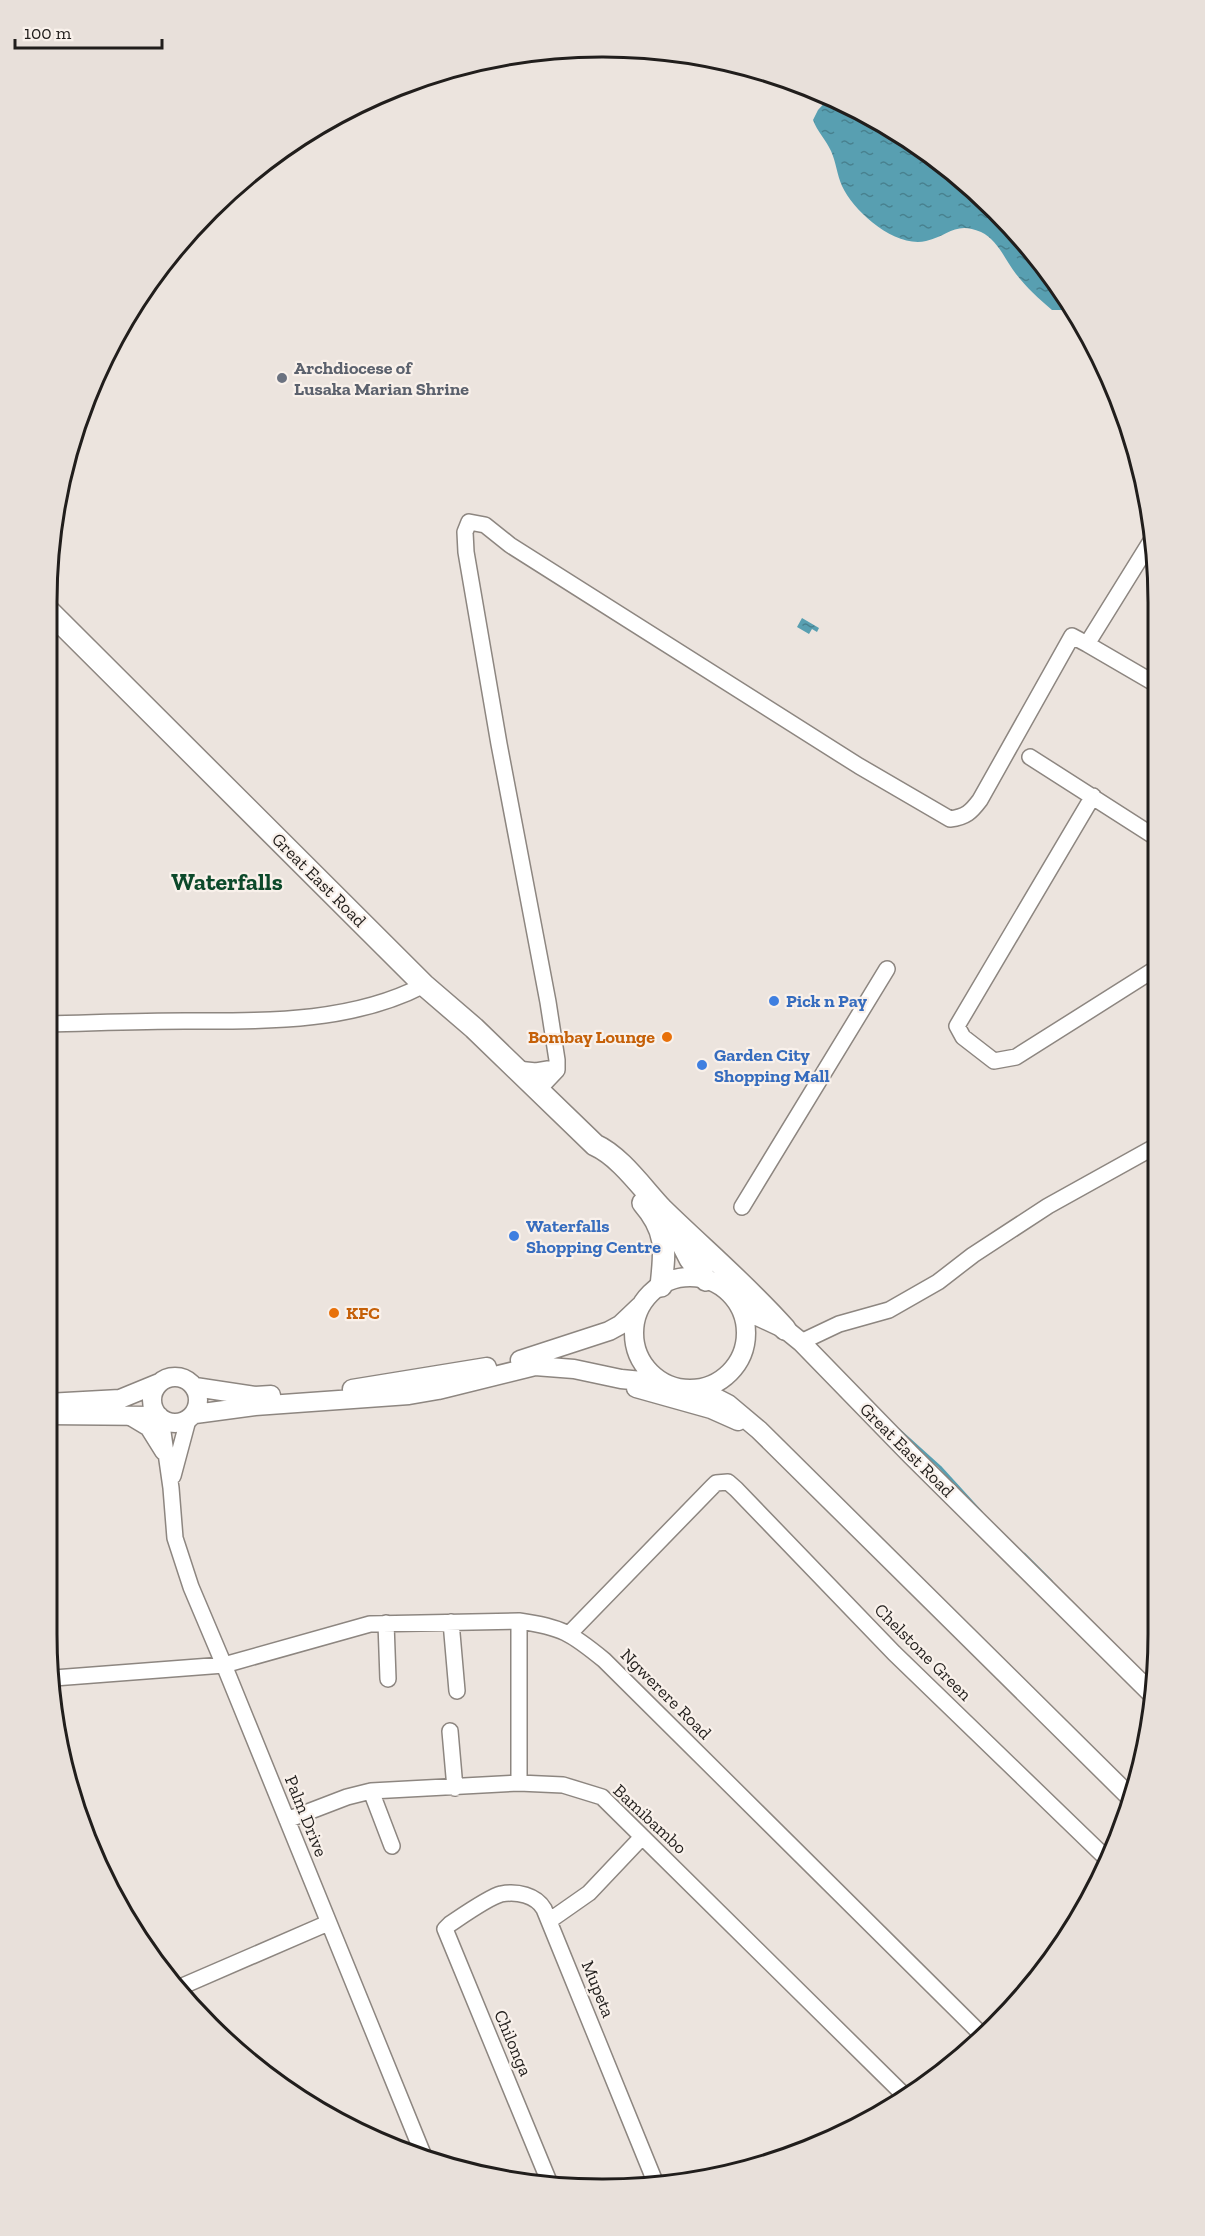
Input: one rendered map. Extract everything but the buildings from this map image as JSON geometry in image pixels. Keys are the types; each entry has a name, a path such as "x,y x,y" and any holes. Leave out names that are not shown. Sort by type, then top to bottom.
{"highway":[{"name":"Great East Road","path":"57,619 424,985 517,1069 595,1145 607,1152 793,1335"},
{"name":"Great East Road","path":"595,1145 602,1159 655,1218 665,1246 661,1286"},
{"name":"Great East Road","path":"661,1207 694,1265 706,1280"}],"main road":[{"path":"57,1415 160,1417 172,1423 191,1417 255,1406 409,1395 535,1366 574,1369 621,1379 663,1383 687,1390 699,1389 718,1381 734,1366 744,1348 746,1328 740,1308 732,1295 706,1280 683,1278 661,1286 620,1325 609,1331 528,1358 367,1388 255,1396 195,1388"},
{"path":"640,1306 634,1323 634,1341 639,1358 649,1372 663,1383"},
{"path":"740,1308 793,1335"},
{"name":"Great East Road","path":"793,1335 1145,1687"},
{"path":"57,1402 120,1399 170,1377 181,1377 189,1380 199,1398 191,1417"},
{"path":"621,1379 638,1389 711,1409 759,1430"},
{"path":"159,1383 152,1397 153,1407 160,1417"},
{"path":"699,1389 729,1404 759,1430 1124,1791"}],"street":[{"path":"564,1114 557,1098 548,1002 498,744 468,563 465,532 469,522 485,525 510,545 859,766 950,819 962,818 969,814 980,800 1072,636 1148,680"},
{"path":"1087,644 1145,550"},
{"path":"1030,757 1148,832"},
{"path":"1093,796 957,1026 963,1037 994,1061 1016,1057 1148,973"},
{"path":"742,1207 887,969"},
{"path":"57,1023 263,1022 323,1015 372,1005 405,995 424,985"},
{"path":"517,1069 536,1071 554,1068"},
{"path":"535,1087 554,1068"},
{"path":"793,1335 889,1310 938,1282 973,1255 1048,1206 1148,1150"},
{"name":"Palm Drive","path":"128,1416 148,1428 161,1447 168,1469"},
{"name":"Palm Drive","path":"160,1417 171,1488 175,1538 191,1587 420,2147"},
{"name":"Palm Drive","path":"171,1488 180,1442 191,1417"},
{"name":"Chelstone Green","path":"570,1633 712,1487 717,1483 730,1484 894,1653 1101,1853"},
{"path":"519,1621 519,1783"},
{"name":"Ngwerere Road","path":"59,1678 224,1665 355,1627 386,1623 519,1621 542,1624 570,1633 604,1660 977,2030"},
{"path":"451,1622 457,1691"},
{"path":"386,1623 388,1678"},
{"path":"450,1731 454,1788"},
{"name":"Bamibambo","path":"287,1820 347,1797 371,1791 519,1783 563,1785 602,1797 900,2091"},
{"path":"371,1791 392,1846"},
{"path":"549,1921 589,1893 642,1837"},
{"name":"Mupeta","path":"450,1924 503,1894 529,1895 540,1901 653,2176"},
{"path":"185,1985 328,1923"},
{"name":"Chilonga","path":"450,1924 446,1927 445,1932 547,2176"}],"water":[{"path":"823,104 875,130 906,149 962,192 1013,243 1063,310 1052,310 1024,284 997,245 981,232 965,228 958,229 934,239 914,242 889,234 877,226 856,207 842,186 831,151 813,120"},
{"path":"802,618 819,628 817,632 812,629 809,634 797,627"}],"waterway":[{"path":"899,1430 940,1467 981,1512"},
{"path":"1024,1554 1051,1581"}],"place":[{"name":"Archdiocese of Lusaka Marian Shrine","path":"282,378"},
{"name":"Pick n Pay","path":"774,1001"},
{"name":"Bombay Lounge","path":"667,1037"},
{"name":"Garden City Shopping Mall","path":"702,1065"},
{"name":"Waterfalls Shopping Centre","path":"514,1236"},
{"name":"KFC","path":"334,1313"}],"district":[{"name":"Waterfalls","path":"227,882"}]}
